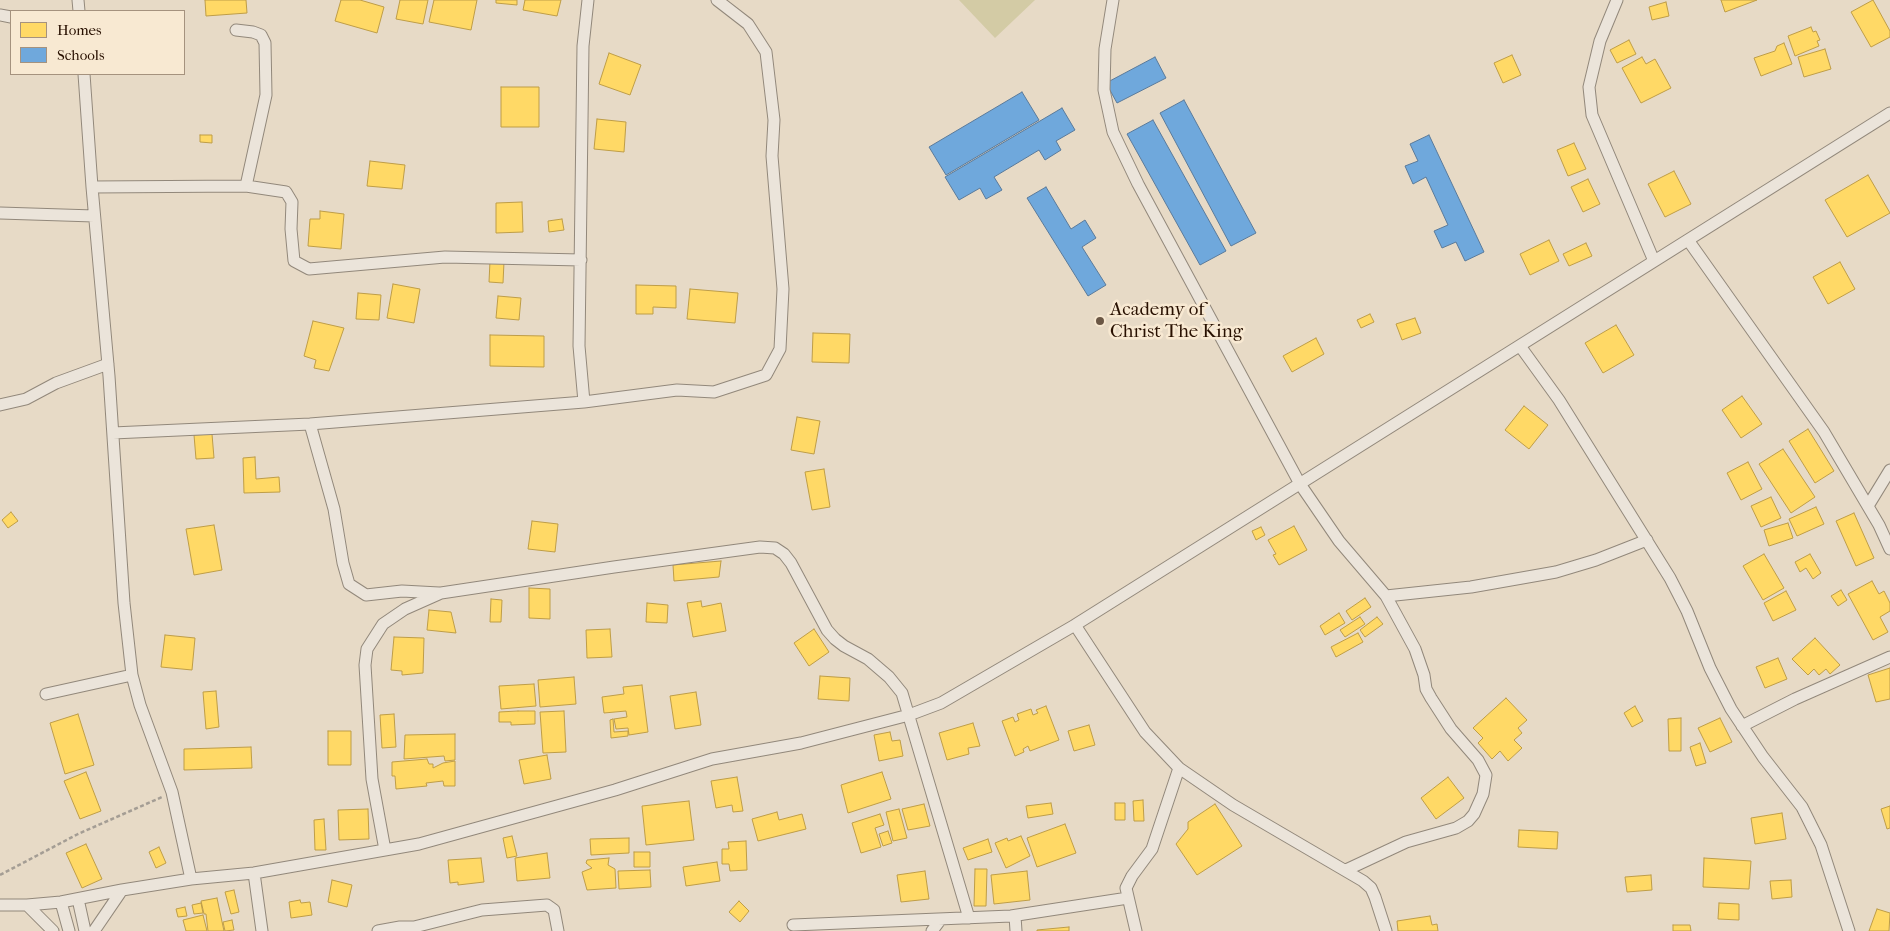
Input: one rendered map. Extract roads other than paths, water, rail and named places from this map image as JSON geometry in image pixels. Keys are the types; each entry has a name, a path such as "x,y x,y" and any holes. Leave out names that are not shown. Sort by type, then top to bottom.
{"street":[{"path":"584,402 579,346 583,46 588,0"},
{"path":"112,433 310,424 584,402 677,390 714,392 766,375 780,349 783,289 772,156 774,120 766,52 748,24 717,0"},
{"path":"1113,0 1105,49 1104,90 1113,132 1138,184 1300,484 1339,541 1386,596 1415,649 1424,674 1426,689 1451,729 1484,769 1486,775 1483,794 1474,814 1468,821 1456,828 1406,842 1346,870"},
{"path":"1617,0 1600,41 1589,87 1592,115 1654,261"},
{"path":"236,30 261,35 265,43 266,95 246,186"},
{"path":"84,75 94,216 108,364 124,604 132,675 140,705 172,792 190,879"},
{"path":"0,905 61,902 190,879 254,873 419,844 615,790 712,759 802,743 909,715 941,703 1075,625 1890,113"},
{"path":"92,187 246,186 286,192 292,202 291,229 294,260 309,269 445,257 581,260"},
{"path":"0,213 94,216"},
{"path":"1688,240 1824,432 1879,525 1890,549"},
{"path":"1520,346 1559,400 1670,578 1710,668 1731,709 1763,757 1802,807 1821,845 1849,931"},
{"path":"0,405 26,399 56,383 108,364"},
{"path":"310,424 334,509 343,563 349,584 366,595 402,591 441,593 750,548 774,548 784,554 834,639 868,659 889,677 902,693 969,918"},
{"path":"1868,506 1890,470"},
{"path":"1386,596 1471,586 1556,572 1596,560 1646,540"},
{"path":"385,850 372,779 365,665 367,649 383,624 405,609 441,593"},
{"path":"1075,625 1145,732 1179,768 1233,805 1363,881 1371,888 1386,931"},
{"path":"1742,726 1795,699 1890,657"},
{"path":"46,694 132,675"},
{"path":"1136,931 1126,888 1132,876 1152,849 1179,768"},
{"path":"254,873 262,931"},
{"path":"94,931 122,890"},
{"path":"793,924 1014,916 1128,898"},
{"path":"78,899 85,931"},
{"path":"61,902 69,931"},
{"path":"27,905 53,931"},
{"path":"378,931 400,926 414,929 482,910 546,905 554,910 558,931"},
{"path":"1014,916 1016,931"},
{"path":"932,931 940,919"}],"place":[{"name":"Academy of Christ The King","path":"1100,321"}]}
